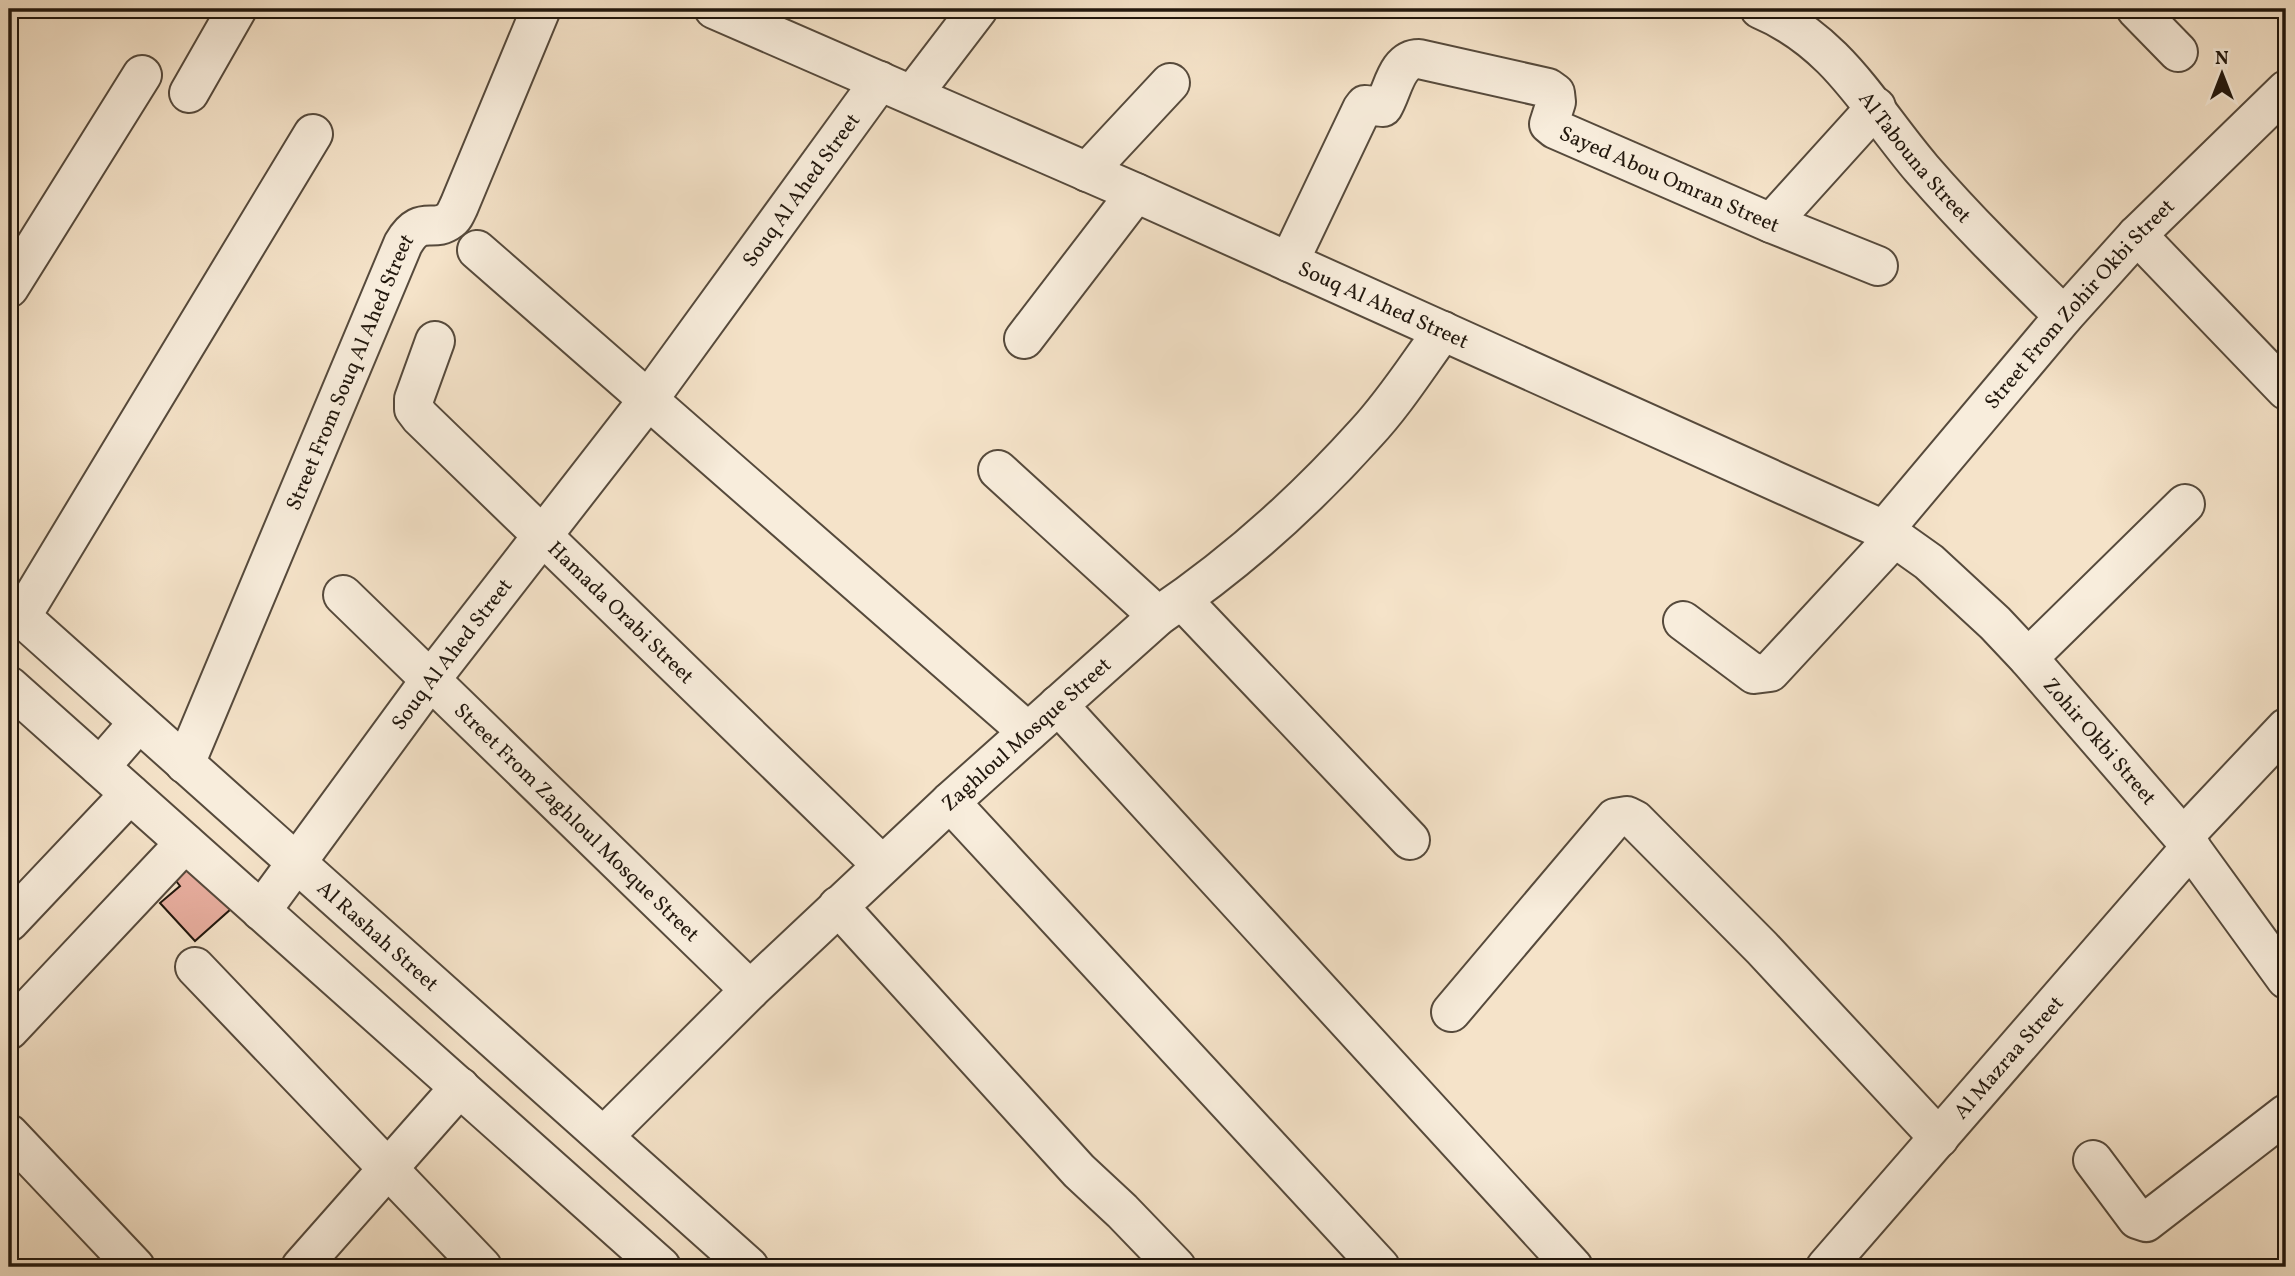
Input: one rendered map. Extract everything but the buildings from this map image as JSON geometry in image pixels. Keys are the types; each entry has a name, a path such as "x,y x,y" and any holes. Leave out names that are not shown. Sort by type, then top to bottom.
{"street":[{"path":"189,93 237,9"},
{"name":"Street From Souq Al Ahed Street","path":"185,764 403,244 410,232 422,225 442,224 451,220 541,9"},
{"name":"Souq Al Ahed Street","path":"714,9 764,18 897,87 1889,534"},
{"path":"897,87 978,9"},
{"path":"2136,9 2178,52"},
{"name":"Al Tabouna Street","path":"1775,11 1814,41 1847,72 1920,167 1989,244 2064,316"},
{"name":"Sayed Abou Omran Street","path":"1289,262 1362,109 1365,105 1383,107 1403,65 1410,59 1419,59 1548,88 1555,93 1556,102 1549,124 1555,129 1771,223 1878,266"},
{"path":"9,288 142,75"},
{"path":"1087,172 1170,83"},
{"name":"Souq Al Ahed Street","path":"261,911 431,679 897,87"},
{"name":"Street From Zohir Okbi Street","path":"1683,621 1754,674 1770,672 1889,534 2064,316 2137,235 2286,90"},
{"path":"1771,223 1876,107"},
{"path":"15,611 313,134"},
{"path":"1024,339 1136,193"},
{"path":"2137,235 2286,390"},
{"path":"477,250 1028,732"},
{"name":"Zaghloul Mosque Street","path":"604,1136 750,989 950,802 1170,608 1290,512 1368,432 1443,331"},
{"name":"Hamada Orabi Street","path":"435,341 414,399 414,409 882,865"},
{"path":"998,470 1170,608 1410,840"},
{"path":"2028,658 2185,504"},
{"name":"Zohir Okbi Street","path":"1889,534 1929,562 1995,623 2028,658 2187,842 2286,979"},
{"name":"Street From Zaghloul Mosque Street","path":"343,595 750,989"},
{"name":"Al Rashah Street","path":"15,611 749,1267"},
{"path":"9,686 661,1267"},
{"path":"1058,705 1573,1267"},
{"path":"100,767 139,722"},
{"name":"Al Mazraa Street","path":"1839,1263 1938,1138 2286,728"},
{"path":"9,922 130,794"},
{"path":"950,802 1380,1267"},
{"path":"1451,1012 1615,818 1627,816 1635,820 1762,948 1938,1138"},
{"path":"9,1030 185,843"},
{"path":"838,906 1079,1171 1176,1267"},
{"path":"195,967 482,1267"},
{"path":"306,1265 460,1087"},
{"path":"2093,1160 2137,1219 2146,1222 2286,1114"},
{"path":"9,1134 135,1267"}]}
